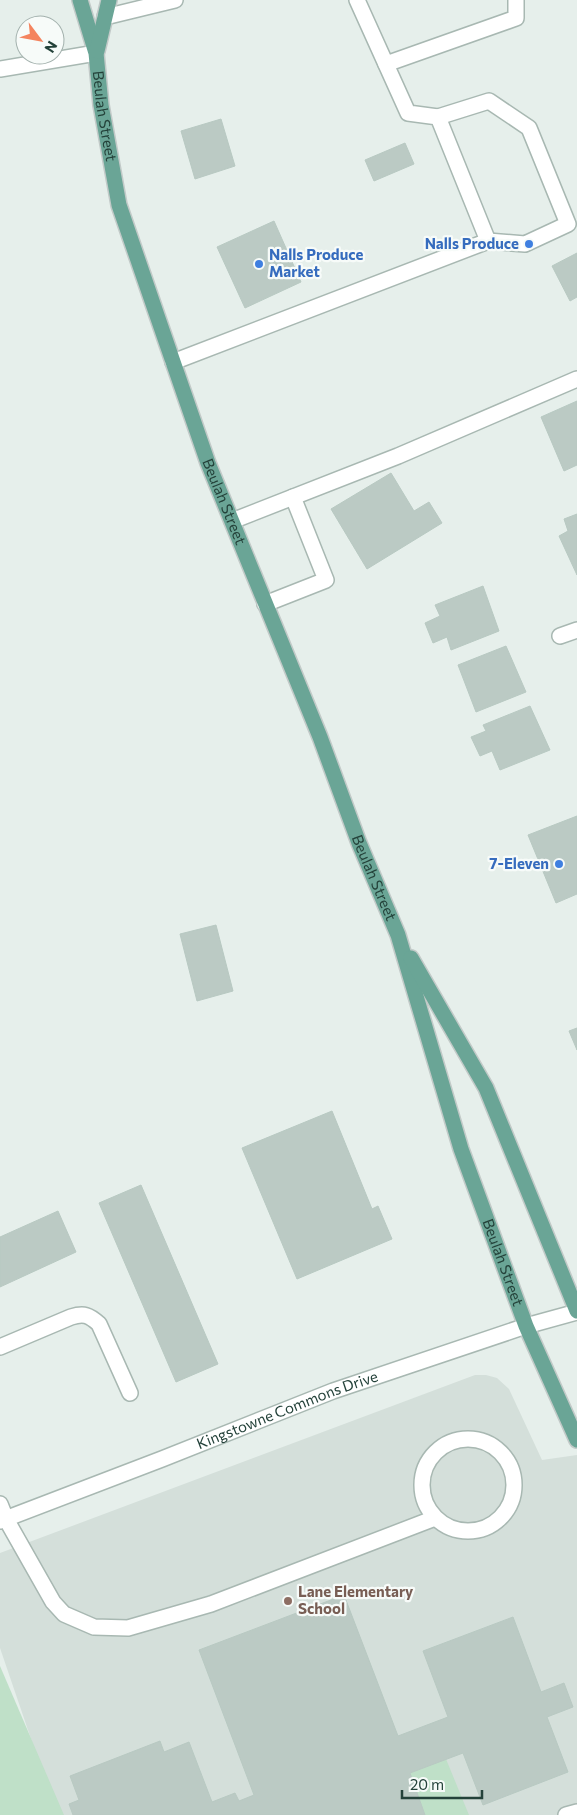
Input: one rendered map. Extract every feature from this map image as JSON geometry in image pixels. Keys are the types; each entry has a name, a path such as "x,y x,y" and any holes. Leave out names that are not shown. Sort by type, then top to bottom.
{"main road":[{"name":"Beulah Street","path":"80,0 96,53 101,105 119,205 208,463 320,737 359,844 398,935 486,1088 577,1311"},
{"name":"Beulah Street","path":"96,53 109,0"},
{"name":"Beulah Street","path":"398,935 461,1149 526,1326 577,1440"}],"street":[{"path":"105,17 175,0"},
{"path":"173,362 488,241 525,244 568,224 529,128 489,101 438,117 408,113 358,0"},
{"path":"386,64 516,18 516,0"},
{"path":"0,69 96,53"},
{"path":"438,117 488,241"},
{"path":"232,521 398,456 577,379"},
{"path":"266,604 326,580 293,497"},
{"path":"560,636 577,630"},
{"name":"Kingstowne Commons Drive","path":"3,1520 334,1391 526,1326 577,1311"},
{"path":"0,1346 71,1316 81,1314 90,1316 99,1324 130,1393"},
{"path":"456,1439 481,1439 502,1452 513,1473 514,1497 501,1518 480,1530 456,1530 435,1518 423,1497 423,1472 435,1451 456,1439"},
{"path":"0,1504 3,1520 53,1602 64,1614 94,1626 128,1628 211,1604 435,1518"},
{"path":"566,1815 577,1812"}],"shaded area":[{"name":"Lane Elementary School","path":"475,1375 497,1378 509,1389 542,1460 577,1455 577,1815 57,1815 0,1648 0,1553"}],"green space":[{"path":"0,1666 64,1815 0,1815"},
{"path":"446,1759 469,1815 425,1815 410,1773"}],"building":[{"path":"221,119 235,166 195,179 181,131"},
{"path":"405,143 414,164 374,181 365,160"},
{"name":"Nalls Produce Market","path":"274,221 301,282 245,308 217,247"},
{"path":"577,253 577,297 570,301 552,266"},
{"path":"577,401 577,465 564,471 541,417"},
{"path":"391,473 414,511 429,502 442,523 367,569 331,509"},
{"path":"577,514 577,575 559,536 568,531 564,519"},
{"path":"483,586 499,631 451,650 447,637 433,643 425,623 440,616 435,605"},
{"path":"506,646 526,692 476,712 458,665"},
{"path":"530,706 550,750 500,770 492,751 480,756 471,737 486,731 483,725"},
{"name":"7-Eleven","path":"577,816 577,894 556,903 528,835"},
{"path":"216,925 233,991 197,1001 180,934"},
{"path":"577,1028 577,1050 569,1031"},
{"path":"332,1111 372,1209 378,1206 392,1239 297,1279 242,1148"},
{"path":"141,1185 218,1364 176,1382 99,1203"},
{"path":"58,1211 76,1252 0,1287 0,1237"},
{"path":"344,1595 398,1736 448,1717 423,1651 513,1617 541,1692 564,1683 573,1707 547,1717 568,1772 483,1805 463,1753 410,1773 425,1815 73,1815 69,1804 79,1800 70,1776 160,1741 164,1752 189,1742 212,1802 235,1793 239,1801 254,1795 199,1650"}],"place":[{"name":"Nalls Produce","path":"529,244"},
{"name":"Nalls Produce Market","path":"259,264"},
{"name":"7-Eleven","path":"559,864"},
{"name":"Lane Elementary School","path":"288,1601"}]}
